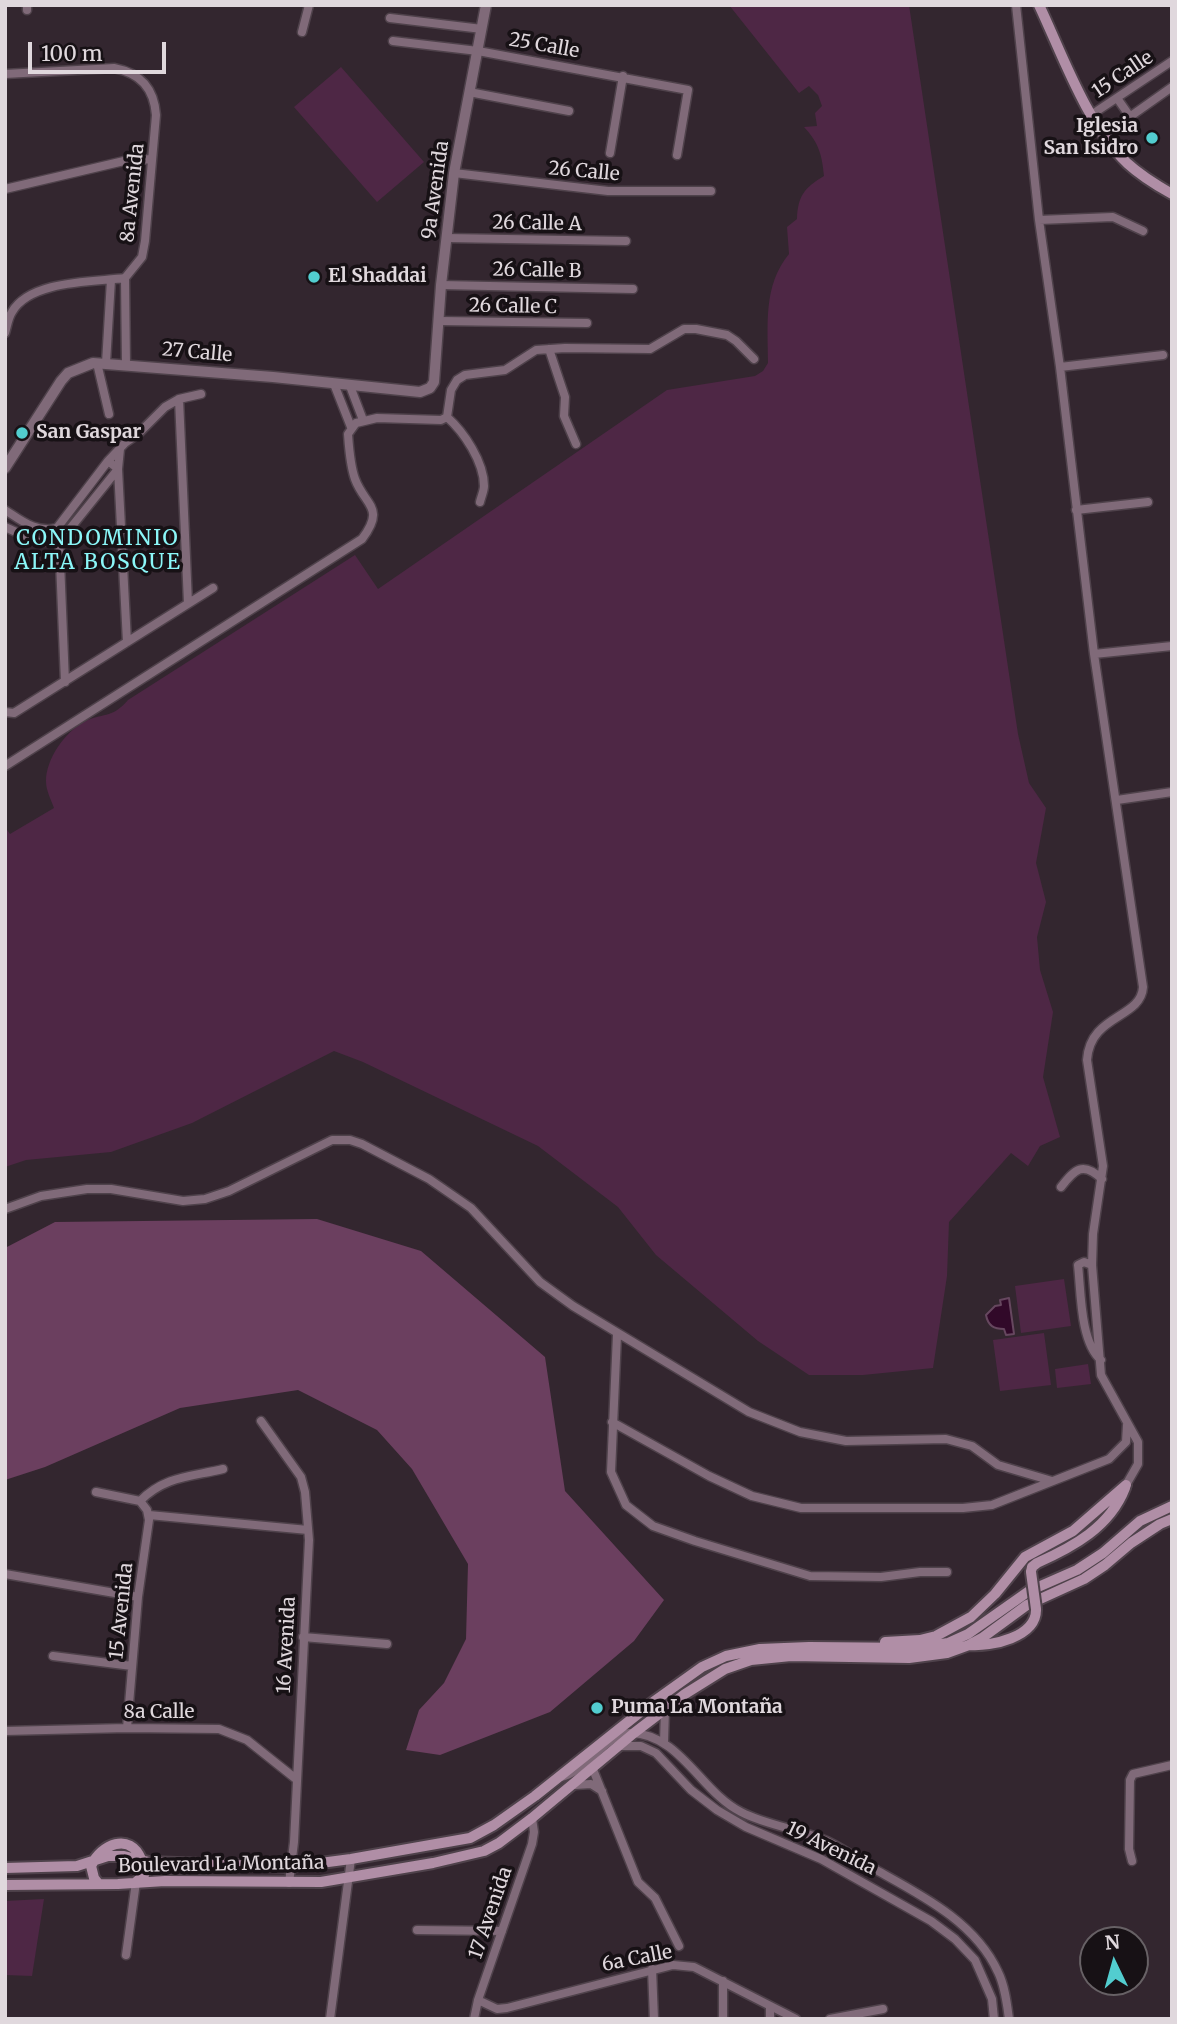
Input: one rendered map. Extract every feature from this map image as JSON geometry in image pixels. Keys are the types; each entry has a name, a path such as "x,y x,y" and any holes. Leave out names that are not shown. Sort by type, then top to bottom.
{"main road":[{"path":"1039,5 1091,115 1104,135 1126,162 1172,194"},
{"path":"969,1645 987,1646 1015,1636 1033,1622 1036,1609 1032,1567 1077,1544 1092,1532 1120,1500 1126,1485"},
{"path":"831,1648 848,1641 920,1640 953,1628 984,1606 1025,1557 1073,1531 1126,1485"},
{"name":"Boulevard La Montaña","path":"5,1885 289,1883 347,1879 484,1851 532,1818 685,1694 704,1673 726,1656 751,1650 920,1648 956,1639 1029,1591 1077,1570 1103,1553 1140,1521 1172,1506"},
{"name":"Boulevard La Montaña","path":"142,1861 290,1867 470,1838 505,1817 679,1683 704,1673 760,1659 791,1656 909,1658 947,1653 969,1645 1023,1607 1084,1579 1131,1543 1172,1519"},
{"path":"505,1817 524,1812 532,1818"},
{"path":"98,1883 92,1872 92,1863 101,1850 112,1845 125,1844 139,1851 146,1867 136,1882"},
{"name":"Boulevard La Montaña","path":"5,1868 77,1866 92,1863"}],"street":[{"path":"302,32 309,5"},
{"name":"9a Avenida","path":"434,382 441,285 454,173 486,5"},
{"path":"1016,5 1039,220 1060,368 1094,654 1143,987 1143,997 1138,1003 1105,1023 1094,1035 1087,1060 1103,1166 1093,1234 1092,1265 1101,1375 1138,1441 1138,1464 1126,1485"},
{"path":"390,18 482,29"},
{"name":"25 Calle","path":"393,41 478,51 688,90 677,155"},
{"name":"15 Calle","path":"1091,115 1172,61"},
{"name":"8a Avenida","path":"5,74 98,67 128,71 154,96 156,115 142,257 125,278"},
{"path":"610,153 622,76"},
{"name":"15 Calle","path":"1104,135 1172,87"},
{"path":"469,92 569,111"},
{"path":"1117,97 1130,118"},
{"path":"5,189 124,161 152,159"},
{"name":"26 Calle","path":"454,173 608,191 711,191"},
{"path":"1039,220 1113,217 1143,231"},
{"name":"26 Calle A","path":"446,239 626,242"},
{"path":"5,333 12,312 19,304 44,290 67,283 125,278 126,365"},
{"path":"108,414 102,363 111,280"},
{"name":"26 Calle B","path":"441,285 633,289"},
{"name":"26 Calle C","path":"440,321 587,323"},
{"path":"447,417 451,390 457,380 465,375 505,370 527,354 548,349 650,349 684,329 696,329 727,335 754,359"},
{"path":"548,349 565,397 564,416 576,444"},
{"path":"1060,368 1163,355"},
{"name":"27 Calle","path":"5,468 68,373 102,363 420,392 429,389 434,382"},
{"path":"334,384 351,427"},
{"path":"351,386 363,420"},
{"path":"5,510 38,529 46,531 57,528 108,461 165,407 201,394"},
{"path":"179,400 188,603"},
{"path":"5,766 362,539 372,526 373,512 369,500 355,481 348,434 351,427 363,420 377,418 441,420 447,417"},
{"path":"447,417 467,439 477,461 484,485 480,502"},
{"path":"120,449 118,469 127,642"},
{"path":"108,461 118,469"},
{"path":"5,527 38,542 60,541 118,469"},
{"path":"1076,510 1149,502"},
{"path":"57,528 60,541 65,682"},
{"path":"5,712 14,713 213,587"},
{"path":"1094,654 1172,646"},
{"path":"1117,800 1172,792"},
{"path":"5,1209 41,1196 87,1189 111,1189 183,1201 205,1199 229,1191 332,1140 350,1140 429,1179 471,1208 540,1282 572,1306 749,1412 800,1432 846,1441 946,1439 972,1446 998,1465 1052,1481"},
{"path":"1061,1188 1072,1172 1081,1169 1092,1170 1102,1179"},
{"path":"1092,1265 1084,1262 1078,1265 1086,1331 1096,1355 1101,1360"},
{"path":"617,1335 611,1472 626,1506 653,1525 706,1545 810,1576 881,1577 920,1572 947,1573"},
{"name":"16 Avenida","path":"261,1420 301,1477 308,1531 294,1842 289,1883"},
{"path":"612,1422 698,1470 752,1496 801,1508 963,1508 992,1505 1109,1460 1126,1442 1127,1423"},
{"path":"140,1501 153,1488 165,1482 223,1469"},
{"path":"96,1492 140,1501 149,1515 308,1531"},
{"name":"15 Avenida","path":"127,1728 138,1597 149,1515"},
{"path":"5,1574 138,1597"},
{"path":"303,1637 387,1644"},
{"path":"53,1656 132,1666"},
{"path":"664,1742 665,1709"},
{"name":"8a Calle","path":"5,1731 219,1729 233,1732 262,1750 296,1779"},
{"path":"557,1778 570,1776 620,1736 634,1733"},
{"name":"19 Avenida","path":"634,1733 664,1742 705,1783 741,1812 827,1841 918,1894 965,1926 998,1972 1009,2019"},
{"name":"19 Avenida","path":"618,1746 641,1746 656,1753 691,1790 717,1810 746,1827 821,1859 932,1921 955,1939 975,1960 992,1998 994,2019"},
{"path":"1132,1861 1129,1849 1130,1780 1133,1774 1172,1765"},
{"path":"592,1767 638,1882 654,1898 679,1946"},
{"path":"568,1787 582,1783 591,1784 602,1791"},
{"name":"17 Avenida","path":"474,2019 478,2000 532,1844 532,1818"},
{"path":"330,2019 351,1859"},
{"path":"126,1955 136,1882"},
{"path":"417,1930 502,1931"},
{"name":"6a Calle","path":"478,2000 497,2009 507,2008 673,1965 694,1967 796,2019"},
{"path":"652,1969 654,2019"},
{"path":"723,1981 723,2019"},
{"path":"770,2006 770,2019"},
{"path":"830,2019 883,2009"}],"shaded area":[{"path":"729,5 909,5 1018,734 1029,783 1046,808 1036,863 1046,902 1037,937 1040,970 1053,1012 1043,1077 1060,1137 1040,1146 1028,1166 1011,1153 949,1222 947,1276 933,1368 863,1375 809,1375 758,1341 656,1255 618,1207 538,1146 363,1062 334,1051 192,1123 111,1152 26,1160 5,1167 5,827 10,834 54,808 47,788 47,773 53,755 70,732 90,719 116,710 355,555 378,589 667,390 755,376 763,371 768,363 769,306 775,279 789,254 787,227 797,219 803,193 824,176 819,150 804,127 817,126 815,113 822,106 818,95 809,86 799,93"},
{"path":"341,67 424,162 377,202 294,107"},
{"path":"317,1219 421,1251 545,1357 565,1491 664,1600 634,1641 550,1712 440,1755 406,1750 419,1710 444,1683 466,1639 468,1564 412,1469 377,1430 298,1390 180,1408 45,1467 5,1480 5,1248 55,1222"},
{"path":"1064,1279 1071,1326 1021,1333 1015,1286"},
{"path":"1009,1298 1014,1334 1006,1335 1004,1329 990,1324 986,1315 995,1306 1001,1305 1000,1300"},
{"path":"1044,1333 1051,1385 1000,1391 993,1340"},
{"path":"1088,1364 1091,1384 1057,1388 1055,1369"},
{"path":"44,1899 32,1976 5,1975 5,1901"}],"place":[{"name":"Iglesia San Isidro","path":"1152,138"},
{"name":"El Shaddai","path":"314,277"},
{"name":"San Gaspar","path":"22,433"},
{"name":"Puma La Montaña","path":"597,1708"}],"district":[{"name":"CONDOMINIO ALTA BOSQUE","path":"98,551"}]}
